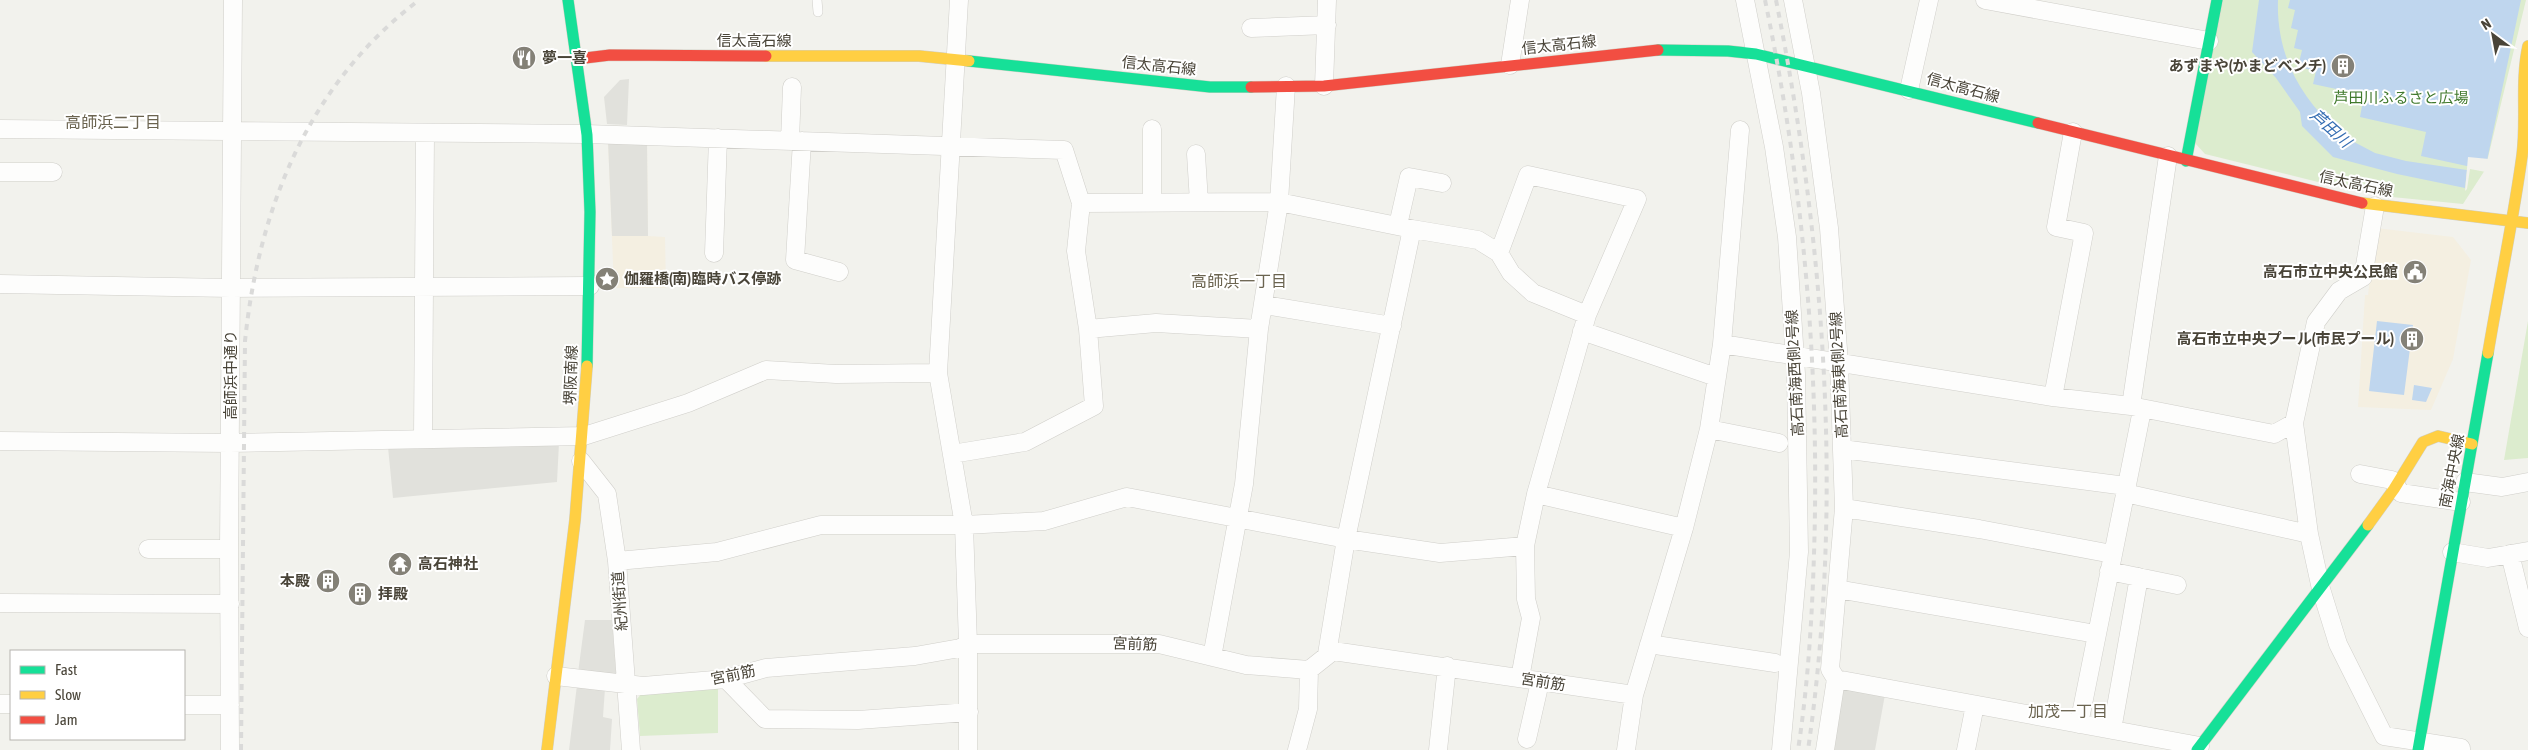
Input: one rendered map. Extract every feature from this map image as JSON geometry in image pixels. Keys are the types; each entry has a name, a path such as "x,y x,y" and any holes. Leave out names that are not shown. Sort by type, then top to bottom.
{"main road":[{"name":"堺阪南線","path":"547,750 584,436 590,286 587,134 568,0"},
{"path":"2186,161 2217,0"},
{"name":"南海中央線","path":"2418,746 2522,157 2526,120 2523,69 2528,46"},
{"name":"信太高石線","path":"577,59 610,55 956,58 1210,87 1324,86 1646,50 1728,51 1756,54 1908,90 2186,161 2375,206 2528,223"},
{"path":"2198,748 2321,589 2396,486 2423,442 2438,436 2472,444"}],"street":[{"name":"高師浜中通り","path":"230,750 229,549 233,0"},
{"path":"959,0 938,373 964,525 968,644 968,750"},
{"path":"1324,86 1327,0"},
{"path":"1510,65 1520,0"},
{"name":"高石南海西側2号線","path":"1745,0 1774,147 1787,237 1795,356 1799,552 1788,695 1781,750"},
{"name":"高石南海東側2号線","path":"1793,0 1806,66 1829,228 1839,363 1844,508 1830,669 1836,679 1826,750"},
{"path":"1908,90 1929,0"},
{"path":"1985,0 2209,41"},
{"path":"1251,28 1327,25"},
{"path":"1212,657 1236,519 1244,484 1259,329 1279,202 1286,86"},
{"path":"792,87 796,141 795,260 839,272"},
{"path":"0,129 587,134 1064,150 1081,203 1076,251 1088,329 1094,406 1025,442 952,454"},
{"path":"1152,129 1152,202"},
{"path":"1626,750 1634,695 1684,528 1709,429 1722,344 1740,130"},
{"path":"2053,397 2084,233 2056,227 2073,132"},
{"path":"423,438 425,133"},
{"path":"714,253 718,138"},
{"path":"1196,154 1199,202"},
{"path":"2079,724 2126,489 2168,156"},
{"path":"0,172 53,172"},
{"path":"1499,253 1528,175 1637,200 1585,323 1536,494 1525,546 1526,599 1531,618 1520,678"},
{"path":"1296,750 1308,709 1309,670 1327,654 1346,539 1392,326 1405,227 1409,177 1442,183"},
{"path":"1081,203 1279,202 1478,240 1499,253 1511,273 1533,293 1585,323 1716,376"},
{"path":"2375,206 2363,277 2340,291 2316,322 2294,423 2309,534 2321,589 2338,644 2384,736 2418,746 2461,748 2461,750"},
{"path":"0,284 231,288 590,286"},
{"path":"1264,305 1392,326"},
{"path":"1088,329 1156,323 1259,329"},
{"path":"1722,344 2053,397 2137,408 2274,434 2294,423"},
{"path":"0,441 230,443 584,436 688,403 766,370 836,374 938,373"},
{"path":"1709,429 1779,443"},
{"path":"1842,449 2126,489 2309,534"},
{"name":"紀州街道","path":"581,461 607,494 617,561 631,750"},
{"path":"2360,474 2392,480 2401,493 2461,502"},
{"path":"2465,482 2502,487 2528,482"},
{"path":"1536,494 1684,528"},
{"path":"617,561 717,552 821,525 964,525 1044,522 1127,497 1346,539 1440,553 1525,546"},
{"path":"1844,508 1979,529 2110,562 2138,577 2178,585"},
{"path":"148,549 229,549"},
{"path":"2452,552 2488,558 2528,551"},
{"path":"2510,554 2528,628"},
{"path":"2112,730 2138,577"},
{"path":"1837,589 2096,634"},
{"path":"0,603 230,604"},
{"name":"宮前筋","path":"556,676 643,686 726,679 766,668 915,656 960,648 968,644 1159,644 1246,665 1309,670"},
{"path":"1649,644 1775,664"},
{"name":"宮前筋","path":"1327,654 1333,651 1447,666 1540,682 1634,695"},
{"path":"1438,750 1447,666"},
{"path":"726,679 765,719 858,720 969,712"},
{"path":"1836,679 2112,730 2198,748"},
{"path":"1528,739 1540,682"},
{"path":"185,705 230,705"},
{"path":"1966,750 1974,705"}],"lane":[{"path":"817,0 818,12"}],"shaded area":[{"path":"629,79 627,125 607,124 604,97 620,80"},
{"path":"608,141 647,142 648,236 665,237 666,288 614,288"},
{"path":"608,141 647,142 648,236 612,236"},
{"path":"2376,228 2453,237 2471,260 2453,359 2431,410 2358,407 2365,295 2368,295"},
{"path":"559,443 557,482 393,498 388,447"},
{"path":"585,620 612,620 616,675 578,673"},
{"path":"1836,679 1886,689 1875,750 1827,750"},
{"path":"577,685 605,688 603,717 612,719 610,750 569,750"}],"green space":[{"name":"芦田川ふるさと広場","path":"2223,0 2526,0 2485,170 2463,204 2392,197 2322,183 2205,154 2195,143"},
{"path":"2528,321 2528,458 2504,460"},
{"path":"718,687 718,733 640,736 637,699 643,692"}],"water":[{"name":"芦田川","path":"2259,0 2278,0 2281,38 2293,72 2301,89 2312,104 2338,130 2339,134 2375,153 2406,161 2467,170 2465,188 2397,174 2333,157 2302,126 2300,112 2276,78 2252,52"},
{"path":"2290,0 2521,0 2485,170 2421,156 2426,132 2360,117 2364,95 2313,84 2316,71 2298,67 2302,50 2294,48 2298,30 2291,28 2295,10 2288,8"},
{"path":"2377,321 2413,325 2404,395 2369,391"},
{"path":"2414,385 2432,388 2426,402 2412,400"}],"pier":[{"path":"2468,157 2489,159 2486,172 2470,169 2467,189 2465,191"}],"railway":[{"path":"241,750 245,341 252,291 263,243 277,196 296,151 319,109 347,70 381,33 419,0"},
{"path":"1765,0 1790,137 1799,206 1811,345 1814,414 1814,554 1807,677 1798,750"},
{"path":"1776,0 1807,186 1824,374 1827,468 1825,562 1819,656 1808,750"}],"traffic: fast":[{"path":"568,0 587,135 590,212 587,366"},
{"path":"2186,161 2217,0"},
{"path":"1658,50 1728,51 1756,54 2038,123"},
{"path":"969,61 1210,87 1251,87"},
{"path":"2418,750 2488,353"},
{"path":"2197,750 2368,525"}],"traffic: slow":[{"path":"2488,353 2522,156 2524,73 2528,46"},
{"path":"766,56 919,56 969,61"},
{"path":"2362,203 2528,223"},
{"path":"547,750 575,520 587,366"},
{"path":"2368,525 2394,489 2423,442 2438,436 2472,444"}],"traffic: jam":[{"path":"1251,87 1324,86 1658,50"},
{"path":"577,59 610,55 766,56"},
{"path":"2038,123 2362,203"}],"place":[{"name":"夢一喜","path":"524,58"},
{"name":"あずまや(かまどベンチ)","path":"2343,66"},
{"name":"高石市立中央公民館","path":"2415,272"},
{"name":"伽羅橋(南)臨時バス停跡","path":"607,279"},
{"name":"高石市立中央プール(市民プール)","path":"2412,339"},
{"name":"高石神社","path":"400,564"},
{"name":"本殿","path":"328,581"},
{"name":"拝殿","path":"360,594"}],"district":[{"name":"高師浜二丁目","path":"113,122"},
{"name":"高師浜一丁目","path":"1239,281"},
{"name":"加茂一丁目","path":"2068,711"}]}
